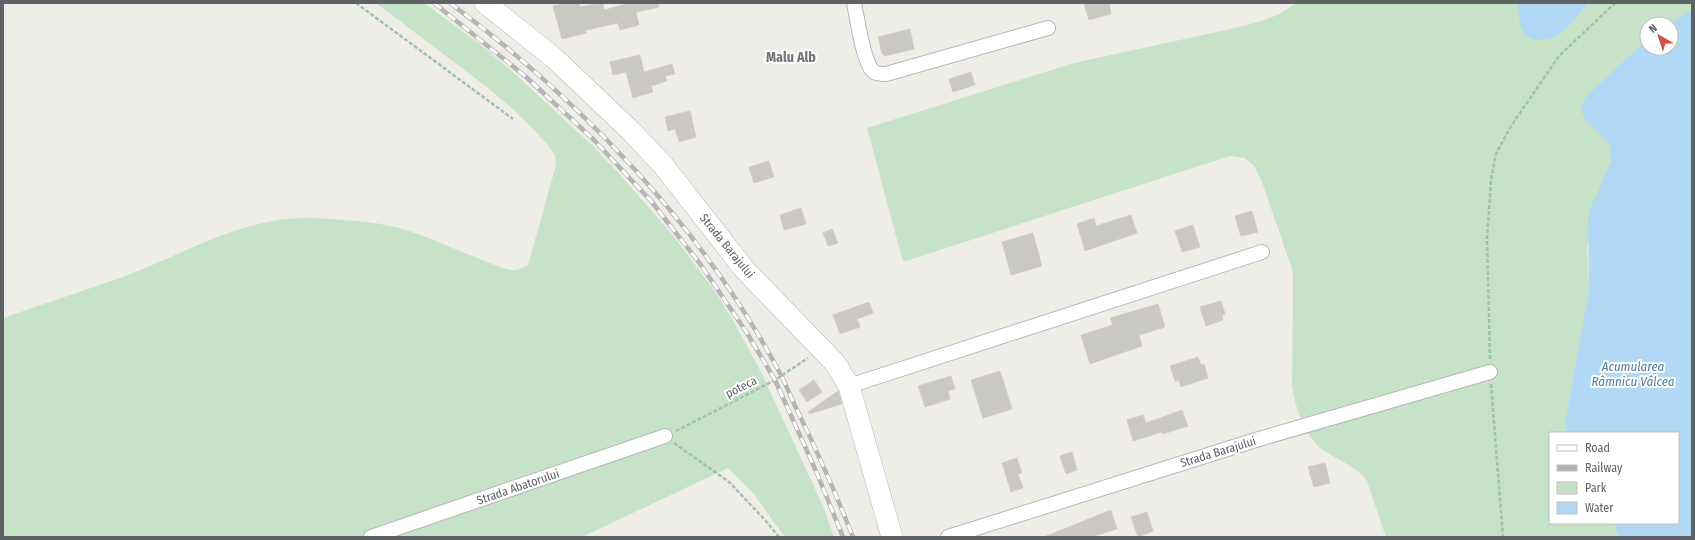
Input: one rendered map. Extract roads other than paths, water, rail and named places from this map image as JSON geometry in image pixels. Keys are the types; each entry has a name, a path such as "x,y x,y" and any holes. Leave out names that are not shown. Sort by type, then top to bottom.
{"street":[{"path":"854,3 867,60 872,70 878,74 886,74 1048,28"},
{"name":"Strada Barajului","path":"491,4 553,57 631,131 663,165 745,270 835,363 850,386 892,537"},
{"path":"850,386 1262,252"},
{"name":"Strada Barajului","path":"948,537 1260,439 1490,372"},
{"name":"Strada Abatorului","path":"370,537 665,436"}],"water":[{"path":"1518,3 1587,3 1569,26 1563,31 1549,39 1538,40 1528,37 1522,30"},
{"name":"Acumularea Râmnicu Vâlcea","path":"1692,10 1692,537 1619,537 1613,524 1679,524 1679,432 1566,432 1565,422 1589,289 1588,214 1611,161 1609,144 1586,121 1580,108 1587,95 1639,46 1639,56 1679,56 1679,17"}],"railway":[{"path":"434,3 525,76 594,140 651,201 701,265 747,333 775,380 816,471 843,537"},
{"path":"450,3 499,41 547,82 593,125 636,171 677,219 715,269 750,321 781,375 827,474 853,537"}],"district":[{"name":"Malu Alb","path":"791,57"}]}
